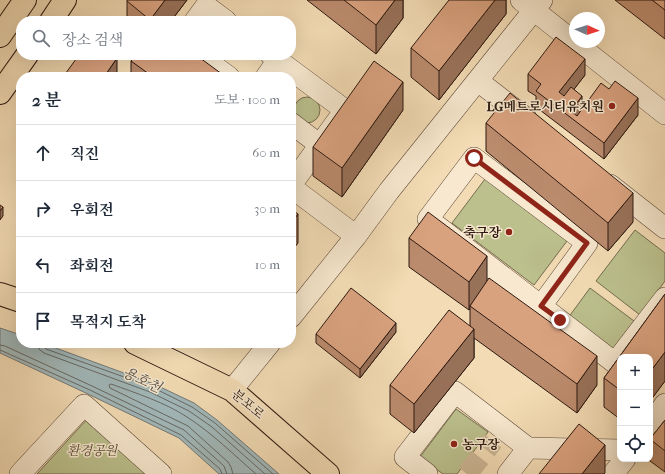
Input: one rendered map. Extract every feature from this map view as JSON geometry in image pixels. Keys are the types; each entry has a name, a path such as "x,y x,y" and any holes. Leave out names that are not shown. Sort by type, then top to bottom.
{"main road":[{"path":"0,36 25,0"},
{"path":"54,16 65,0"},
{"path":"0,93 23,60"},
{"name":"분포로","path":"144,348 232,390 328,474"}],"street":[{"path":"296,311 356,236 389,191 478,81 532,3 665,114"},
{"path":"199,16 206,6 219,16"},
{"path":"206,60 222,72"},
{"path":"268,72 274,60"},
{"path":"278,60 294,72"},
{"path":"296,74 345,110 296,179"},
{"path":"478,81 541,130"},
{"path":"296,127 320,145"},
{"path":"541,306 587,243 474,158 428,219 615,363 665,298"},
{"path":"597,174 665,228"},
{"path":"296,190 356,236"},
{"path":"232,390 266,348"},
{"path":"427,474 405,457 455,392 528,448 617,450"},
{"path":"653,421 665,404"},
{"path":"20,474 84,405 161,474"},
{"path":"508,474 528,448"},
{"path":"613,474 623,462"}],"green space":[{"path":"302,98 312,98 319,105 319,115 312,122 302,122 296,116 296,104"},
{"name":"축구장","path":"485,179 567,241 534,285 452,223"},
{"path":"635,230 665,253 665,281 640,315 596,281"},
{"path":"590,288 634,321 612,350 568,318"},
{"name":"농구장","path":"456,409 488,432 457,474 443,474 420,457"},
{"name":"환경공원","path":"90,416 153,474 37,474"}],"water":[{"name":"용호천","path":"0,328 16,333 16,348 56,348 154,384 194,403 217,420 279,474 219,474 179,438 0,353"}],"building":[{"path":"165,0 153,16 145,16 127,1"},
{"path":"344,0 395,0 376,25"},
{"path":"449,0 495,0 439,71 411,48"},
{"path":"652,0 665,0 665,10"},
{"path":"556,37 585,59 559,92 564,96 571,87 582,96 571,111 577,116 601,83 609,89 615,81 638,98 604,143 536,91 541,84 528,74"},
{"path":"75,60 116,60 107,72 67,72"},
{"path":"203,60 219,72 146,72 131,61"},
{"path":"374,61 403,82 342,168 313,147"},
{"path":"510,93 633,193 608,223 486,123"},
{"path":"428,212 487,256 469,282 409,238"},
{"path":"489,278 597,356 577,384 470,306"},
{"path":"351,288 396,323 360,369 316,334"},
{"path":"665,294 665,352 653,368 653,354 621,354"},
{"path":"449,310 474,329 414,404 390,385"},
{"path":"617,360 617,388 604,378"},
{"path":"665,420 665,451 653,441 653,435"},
{"path":"579,424 605,445 582,474 539,474"}],"tunnel":[{"path":"467,474 493,441"}],"place":[{"name":"LG메트로시티유치원","path":"612,106"},
{"name":"축구장","path":"509,232"},
{"name":"농구장","path":"454,444"}],"route":[{"path":"474,158 587,243 541,306 560,320"}]}
